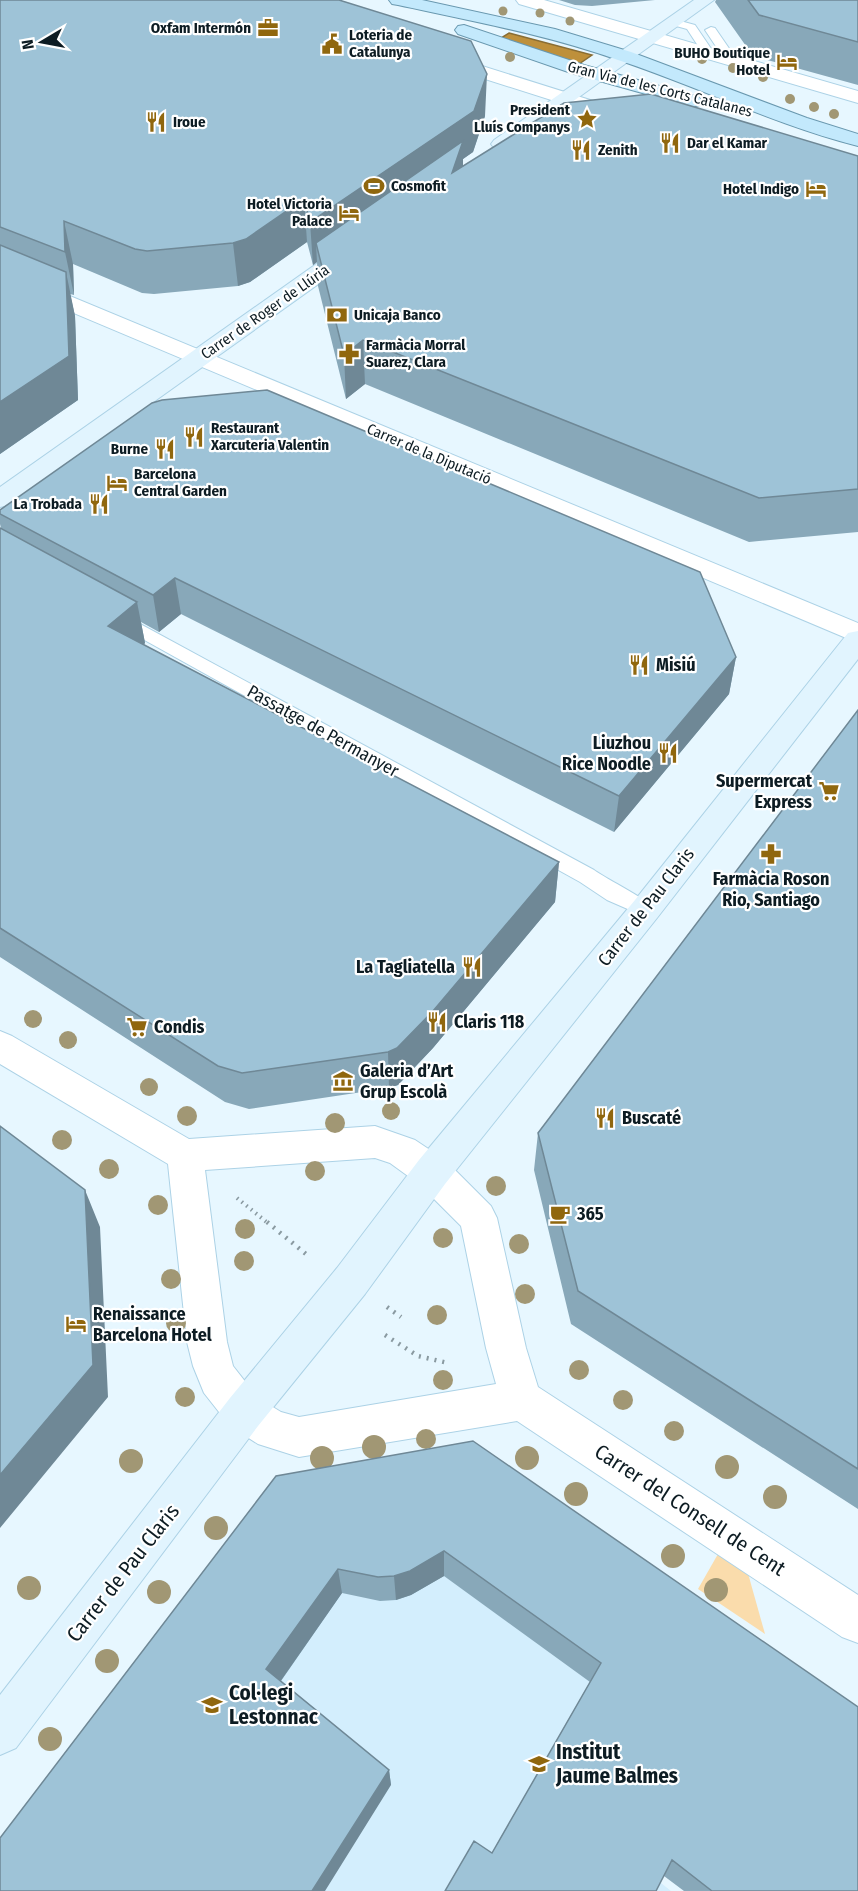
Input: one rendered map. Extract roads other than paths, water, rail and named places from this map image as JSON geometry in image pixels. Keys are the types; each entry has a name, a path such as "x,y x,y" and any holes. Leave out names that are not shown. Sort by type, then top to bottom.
{"main road":[{"name":"Gran Via de les Corts Catalanes","path":"387,0 522,52 597,76 701,103 800,122"},
{"name":"Gran Via de les Corts Catalanes","path":"398,0 549,33 625,56 800,122 858,140"},
{"path":"483,157 705,0"},
{"name":"Carrer de Roger de Llúria","path":"0,498 369,238"},
{"name":"Carrer de Pau Claris","path":"0,1732 244,1412 371,1256 432,1172 646,909 858,640"}],"street":[{"path":"525,0 858,97"},
{"path":"425,55 635,120"},
{"name":"Carrer de la Diputació","path":"0,274 858,634"},
{"path":"0,1046 185,1155 375,1142 402,1151 432,1172 478,1218 506,1348 521,1400 299,1437 273,1430 244,1412 218,1379 207,1342 185,1155"},
{"name":"Carrer del Consell de Cent","path":"521,1400 858,1621"}],"lane":[{"path":"673,22 691,27 708,53"},
{"path":"711,30 731,60"},
{"name":"Passatge de Permanyer","path":"97,607 577,870 614,894 646,909"}],"place":[{"name":"Oxfam Intermón","path":"268,28"},
{"name":"Loteria de Catalunya","path":"332,44"},
{"name":"BUHO Boutique Hotel","path":"787,62"},
{"name":"President Lluís Companys","path":"587,119"},
{"name":"Iroue","path":"156,122"},
{"name":"Dar el Kamar","path":"670,143"},
{"name":"Zenith","path":"581,150"},
{"name":"Cosmofit","path":"374,186"},
{"name":"Hotel Indigo","path":"816,189"},
{"name":"Hotel Victoria Palace","path":"349,213"},
{"name":"Unicaja Banco","path":"337,315"},
{"name":"Farmàcia Morral Suarez, Clara","path":"349,354"},
{"name":"Restaurant Xarcuteria Valentin","path":"194,437"},
{"name":"Burne","path":"165,449"},
{"name":"Barcelona Central Garden","path":"117,483"},
{"name":"La Trobada","path":"99,504"},
{"name":"Misiú","path":"639,665"},
{"name":"Liuzhou Rice Noodle","path":"668,753"},
{"name":"Supermercat Express","path":"829,791"},
{"name":"Farmàcia Roson Rio, Santiago","path":"771,854"},
{"name":"La Tagliatella","path":"472,967"},
{"name":"Claris 118","path":"437,1022"},
{"name":"Condis","path":"137,1027"},
{"name":"Galeria d’Art Grup Escolà","path":"343,1081"},
{"name":"Buscaté","path":"605,1118"},
{"name":"365","path":"560,1214"},
{"name":"Renaissance Barcelona Hotel","path":"76,1324"},
{"name":"Col·legi Lestonnac","path":"212,1705"},
{"name":"Institut Jaume Balmes","path":"539,1764"}]}
